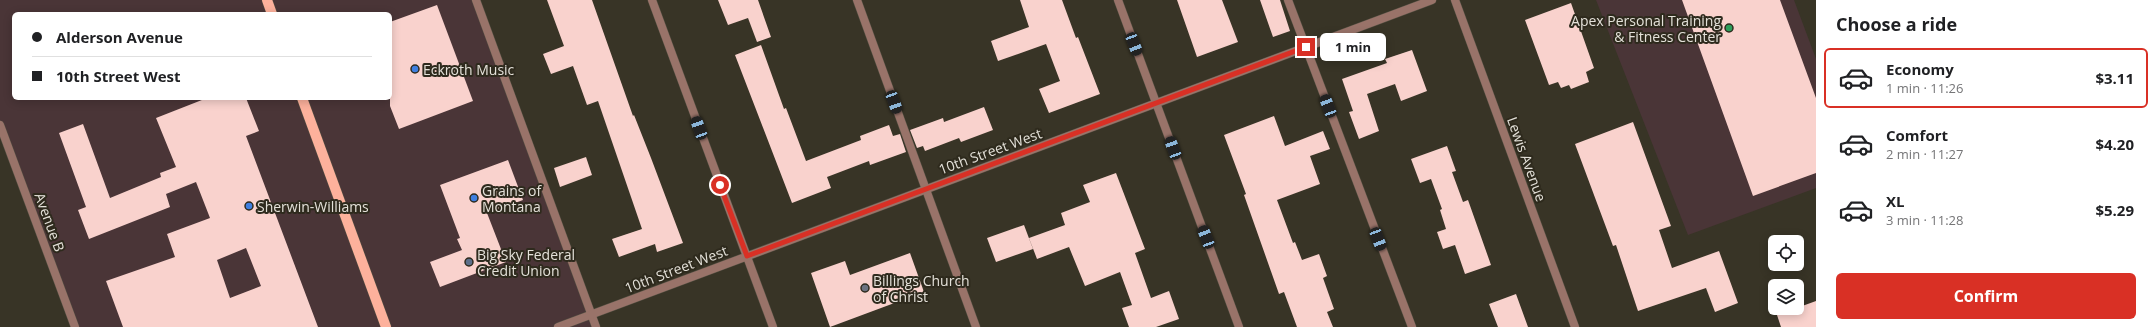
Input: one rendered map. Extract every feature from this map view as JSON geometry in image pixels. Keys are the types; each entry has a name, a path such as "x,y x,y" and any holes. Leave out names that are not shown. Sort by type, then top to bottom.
{"main road":[{"path":"266,0 271,12"},
{"path":"303,100 386,327"}],"street":[{"path":"476,0 596,327"},
{"path":"652,0 773,327"},
{"path":"857,0 976,327"},
{"path":"1118,0 1239,327"},
{"path":"1288,0 1412,327"},
{"name":"10th Street West","path":"558,327 1432,0"},
{"name":"Lewis Avenue","path":"1455,0 1575,327"},
{"name":"Avenue B","path":"0,125 75,327"}],"shaded area":[{"path":"0,0 476,0 596,327 75,327 0,126"},
{"path":"1596,0 1794,0 1816,59 1816,188 1688,235"}],"building":[{"path":"547,0 592,0 633,116 634,115 683,243 657,252 655,244 619,257 612,239 642,229 598,101 587,105 573,66 551,74 543,54 564,46"},
{"path":"718,0 758,0 771,37 757,42 748,18 728,25"},
{"path":"1020,0 1062,0 1076,38 1078,37 1100,94 1049,113 1039,89 1060,81 1046,44 998,61 991,41 1029,27"},
{"path":"1177,0 1222,0 1238,42 1197,57"},
{"path":"1260,0 1280,0 1290,31 1273,37"},
{"path":"1682,0 1780,0 1816,98 1816,173 1753,196"},
{"path":"1571,3 1594,68 1586,72 1589,82 1571,89 1569,85 1561,88 1558,82 1549,85 1525,20"},
{"path":"437,5 473,101 399,129 390,106 390,100 392,100 392,21"},
{"path":"761,45 784,109 786,108 806,161 861,140 860,136 889,125 893,136 900,134 906,152 870,165 869,161 827,177 831,188 792,203 735,55"},
{"path":"1412,50 1427,91 1401,101 1395,84 1367,94 1379,131 1359,139 1349,112 1353,111 1342,79 1387,63 1385,59"},
{"path":"202,100 247,100 259,131 246,136 318,327 123,327 106,281 175,257 167,234 210,218 196,182 166,194 170,207 89,239 78,210 86,207 59,133 83,124 110,198 161,177 160,173 176,167 156,118","holes":["246,248 261,286 230,298 217,260"]},
{"path":"984,107 993,130 961,142 959,138 925,151 923,146 917,148 910,130 943,118 944,122"},
{"path":"1274,116 1285,146 1323,131 1330,149 1310,156 1320,184 1277,200 1293,243 1295,242 1302,260 1319,254 1327,276 1323,278 1334,309 1327,312 1333,327 1297,327 1284,292 1279,294 1244,195 1246,194 1224,135"},
{"path":"1633,122 1671,226 1659,230 1672,268 1719,251 1738,303 1715,312 1706,288 1638,311 1616,245 1613,246 1575,144"},
{"path":"1447,146 1456,171 1452,172 1463,202 1468,200 1491,265 1465,274 1455,245 1443,249 1437,232 1446,229 1440,210 1442,209 1431,179 1420,183 1411,159"},
{"path":"586,157 592,175 560,187 554,168"},
{"path":"508,160 523,200 487,213 506,262 440,287 430,262 462,250 457,239 460,238 440,185"},
{"path":"1116,173 1145,249 1135,253 1151,298 1169,291 1179,319 1156,327 1129,327 1122,308 1132,305 1120,272 1085,286 1069,247 1037,259 1029,238 1065,225 1061,213 1090,202 1083,185"},
{"path":"1024,225 1033,249 996,262 987,238"},
{"path":"910,253 924,292 830,327 811,273 845,261 850,275"},
{"path":"1516,294 1528,327 1498,327 1489,304"},
{"path":"1816,301 1816,327 1781,327 1777,315 1804,315 1804,305"}],"place":[{"name":"Apex Personal Training & Fitness Center","path":"1729,28"},
{"name":"Eckroth Music","path":"415,69"},
{"name":"Grains of Montana","path":"474,198"},
{"name":"Sherwin-Williams","path":"249,206"},
{"name":"Big Sky Federal Credit Union","path":"469,262"},
{"name":"Billings Church of Christ","path":"865,288"}],"route":[{"path":"720,185 747,256 1306,47"}]}
